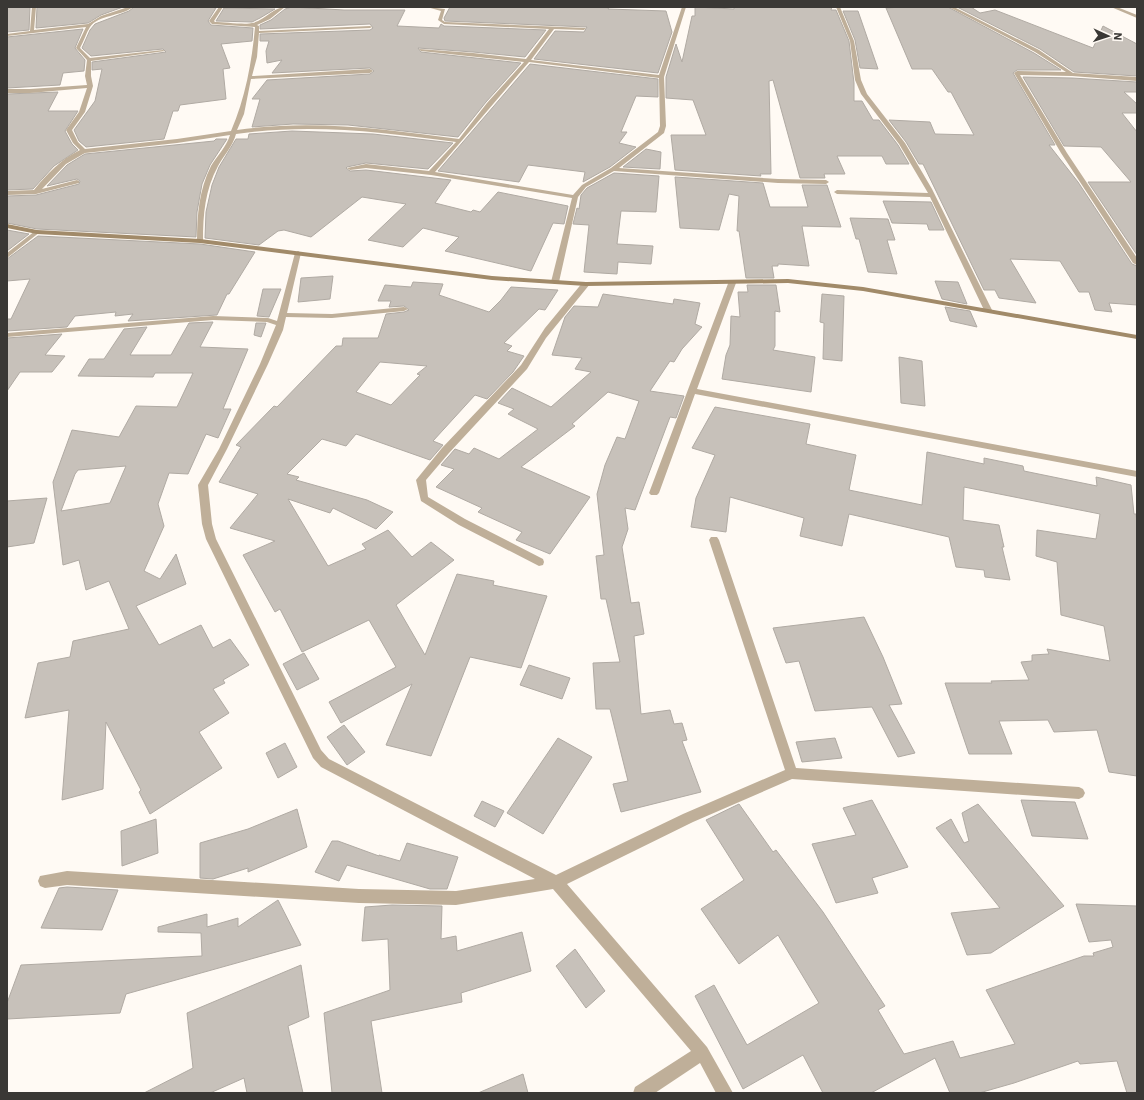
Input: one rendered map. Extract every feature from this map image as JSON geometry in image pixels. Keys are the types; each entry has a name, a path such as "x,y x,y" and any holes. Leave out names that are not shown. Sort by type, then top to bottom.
{"main road":[{"path":"7,226 37,232 200,241 492,278 586,284 788,282 863,289 1137,337"}],"street":[{"path":"32,32 34,7"},
{"path":"84,151 76,143 69,130 82,112 90,86 88,76 89,60 78,48 89,25 103,14 126,10 131,7"},
{"path":"221,7 211,20 214,23 254,24 268,18 283,7"},
{"path":"429,7 443,10 440,20 444,23 584,29"},
{"path":"555,282 575,197 584,186 613,169 661,133 663,126 661,76 684,7"},
{"path":"838,7 852,41 858,80 864,94 902,143 932,195 988,310"},
{"path":"951,7 1037,51 1072,74"},
{"path":"1113,7 1137,17"},
{"path":"200,241 200,215 205,188 214,168 231,142 241,114 248,78 255,57 257,26 254,24"},
{"path":"7,35 89,25"},
{"path":"257,32 370,27"},
{"path":"431,173 528,60 553,27"},
{"path":"421,50 451,51 661,76"},
{"path":"89,60 163,51"},
{"path":"248,78 370,71"},
{"path":"1137,80 1072,74 1017,73 1064,153 1134,253 1137,263"},
{"path":"7,91 30,91 90,86"},
{"path":"36,192 47,178 63,163 74,155 84,151 258,129 349,127 460,141"},
{"path":"350,168 366,166 431,173 575,197"},
{"path":"613,169 778,181 826,182"},
{"path":"7,193 36,192 77,182"},
{"path":"837,192 932,195"},
{"path":"7,256 37,232"},
{"path":"298,253 281,319 264,364 223,449 203,485 207,524 211,539 318,754 325,763 556,882 702,1052 725,1093"},
{"path":"654,493 732,283"},
{"path":"539,562 462,522 424,499 421,480 436,460 525,365 543,336 586,284"},
{"path":"7,335 214,318 268,320 404,309"},
{"path":"691,391 1137,474"},
{"path":"714,540 792,773"},
{"path":"45,881 67,878 359,896 456,898 556,882 688,818 792,773 1078,793"},
{"path":"641,1093 702,1052"}],"building":[{"path":"7,7 30,7 29,30 7,32"},
{"path":"37,7 123,7 101,15 88,23 36,28"},
{"path":"134,7 215,7 214,8 216,8 208,21 211,25 253,28 252,41 221,44 230,68 223,69 226,99 180,105 178,111 173,111 164,139 86,147 79,141 74,130 95,101 102,69 92,70 92,62 166,52 163,49 91,56 82,48 90,30 95,24 129,11"},
{"path":"292,7 344,10 405,10 397,26 439,28 441,24 444,26 546,30 525,57 418,48 421,52 521,63 486,102 458,137 348,125 293,124 252,127 260,99 252,99 267,80 370,74 374,71 370,68 272,73 282,60 267,63 266,51 269,41 260,41 260,34 370,30 373,28 370,24 260,29 260,25 271,20 285,9"},
{"path":"450,7 609,7 608,9 666,11 672,32 658,73 534,59 555,31 584,32 587,27 445,21 444,18"},
{"path":"695,7 734,9 734,7 832,7 831,10 836,10 849,41 854,83 854,101 862,101 873,120 879,120 898,145 909,164 886,164 882,156 837,156 845,174 824,174 825,178 800,178 773,80 769,81 771,174 760,174 761,176 675,170 671,135 706,135 693,100 666,98 666,77 676,44 682,62 692,16 695,16"},
{"path":"948,7 1034,53 1061,70 1017,70 1013,73 1055,145 1049,145 1078,182 1132,264 1137,266 1137,305 1109,303 1112,312 1095,310 1089,292 1079,292 1060,261 1010,259 1036,303 999,298 995,290 984,290 923,164 919,164 906,142 889,120 930,122 935,134 974,135 951,92 948,92 932,69 912,69 886,8"},
{"path":"957,7 971,7 980,13 995,10 1093,48 1103,26 1137,44 1137,76 1074,72 1040,49"},
{"path":"224,8 275,9 252,22 216,21"},
{"path":"843,11 858,11 878,69 860,68 855,40"},
{"path":"83,29 75,48 85,60 84,71 63,73 60,85 7,88 7,37"},
{"path":"530,64 658,79 658,97 636,96 621,132 627,132 619,143 636,147 610,167 583,182 585,172 528,165 519,182 438,171"},
{"path":"1023,77 1137,82 1137,92 1124,92 1137,104 1137,113 1122,113 1137,132 1137,255 1088,182 1131,182 1101,147 1064,146"},
{"path":"58,92 48,111 78,111 65,131 72,144 78,150 54,166 33,189 7,190 7,94"},
{"path":"292,131 373,134 453,143 428,169 366,163 346,168 350,171 366,170 451,180 435,203 471,212 473,210 480,212 498,192 568,206 564,224 553,223 531,271 445,251 459,237 423,228 403,247 368,240 406,204 362,197 311,237 284,230 278,231 259,245 205,238 206,212 212,185 219,167 236,139 248,139 249,134"},
{"path":"216,139 227,139 210,165 202,184 197,212 196,237 37,229 7,223 7,196 36,195 79,184 80,181 77,179 47,186 67,165 85,154 214,141"},
{"path":"646,149 661,152 660,169 623,167"},
{"path":"614,173 659,176 656,212 621,211 617,244 653,246 651,264 618,262 617,274 584,272 589,225 573,224 577,208 579,209 581,195 587,188"},
{"path":"675,177 763,183 770,207 808,207 802,185 827,185 841,227 802,226 809,266 778,264 778,266 772,266 774,278 746,278 739,231 737,231 739,196 729,194 719,230 680,228"},
{"path":"883,201 931,202 944,230 929,230 927,224 892,223"},
{"path":"850,218 888,219 895,240 887,240 897,274 868,272 859,239 856,239"},
{"path":"7,230 29,234 7,251"},
{"path":"38,236 200,244 255,252 229,294 227,294 217,315 128,321 133,314 115,316 116,312 75,316 67,327 7,331 7,319 11,319 30,279 7,281 7,259"},
{"path":"333,276 330,299 298,302 301,278"},
{"path":"935,281 958,282 967,304 942,299"},
{"path":"413,282 443,284 439,295 489,312 511,287 558,290 545,310 539,309 504,343 512,346 507,351 524,356 513,372 487,399 475,395 433,441 443,445 430,460 356,434 346,446 322,439 287,474 299,477 296,480 367,500 393,512 376,529 333,508 330,513 288,499 328,566 366,549 362,544 388,530 412,557 431,542 454,560 396,605 425,655 457,574 494,581 493,585 547,596 521,668 470,657 431,756 386,745 412,684 341,723 329,702 396,667 369,620 302,652 280,609 275,612 243,555 275,541 230,528 258,494 219,482 241,447 236,445 274,406 277,407 336,346 342,346 343,338 378,338 386,314 409,310 404,306 389,307 391,301 378,301 385,285 411,287","holes":["380,362 427,366 417,374 420,375 391,405 356,392"]},
{"path":"747,285 776,285 780,312 775,311 775,346 773,350 815,357 811,392 722,379 726,355 730,345 731,316 740,317 738,292 748,292"},
{"path":"263,289 281,289 269,317 257,316"},
{"path":"603,294 673,304 674,299 700,303 695,324 702,327 682,349 674,362 670,361 650,391 684,396 676,418 670,417 635,510 625,508 628,529 622,547 631,603 639,602 644,634 634,636 641,714 670,710 674,724 682,723 687,740 682,741 701,792 621,812 613,784 628,781 610,709 596,709 593,663 620,662 606,599 601,599 596,556 604,555 597,494 605,465 617,437 625,439 639,401 608,392 572,424 575,426 521,467 590,497 550,554 516,540 522,532 478,512 482,508 436,487 454,469 441,465 455,449 469,454 474,448 499,459 538,429 508,414 514,409 498,403 512,388 551,407 591,372 575,369 582,358 552,355 565,317 574,306 598,307"},
{"path":"822,294 844,296 842,361 823,359 824,323 820,322"},
{"path":"945,307 970,311 977,327 950,321"},
{"path":"213,322 200,347 248,349 223,409 231,409 218,438 206,434 188,474 169,473 158,504 164,526 144,571 160,579 176,554 186,584 136,606 159,645 201,625 213,648 230,639 249,665 223,680 225,683 213,689 229,713 199,732 222,768 150,814 139,792 141,790 106,722 103,789 62,800 69,710 25,718 38,663 70,657 73,641 129,629 109,581 86,590 79,560 63,565 53,482 72,430 119,437 136,406 177,407 193,373 155,373 153,377 78,376 89,359 104,359 124,329 147,327 130,355 171,355 189,323","holes":["126,466 110,503 61,511 75,474 78,470"]},
{"path":"256,323 266,323 261,337 254,335"},
{"path":"62,334 45,355 65,356 52,372 20,372 7,391 7,338"},
{"path":"899,357 922,361 925,406 901,403"},
{"path":"715,407 810,424 806,444 856,455 849,490 922,505 927,452 984,464 984,458 1023,466 1024,471 1097,486 1096,477 1131,485 1134,514 1136,514 1137,522 1137,776 1109,772 1097,730 1054,732 1048,720 999,721 1012,754 969,754 945,683 992,683 991,681 1029,680 1021,662 1032,661 1032,655 1049,654 1047,649 1110,661 1104,626 1061,615 1057,562 1036,556 1037,530 1096,539 1100,514 964,487 963,520 999,525 1004,547 1002,547 1010,580 985,577 984,570 956,567 949,537 849,514 842,546 800,536 804,518 730,497 726,532 691,527 696,498 715,455 692,448"},
{"path":"47,498 34,543 7,547 7,501"},
{"path":"864,617 883,657 902,704 889,705 915,753 898,757 872,707 815,711 799,661 786,663 773,628"},
{"path":"304,653 319,679 297,690 283,664"},
{"path":"529,665 570,678 562,699 520,685"},
{"path":"344,725 365,752 347,765 327,737"},
{"path":"558,738 592,757 543,834 507,813"},
{"path":"835,738 842,758 802,762 796,742"},
{"path":"285,743 297,767 278,778 266,753"},
{"path":"872,800 908,867 872,878 878,893 836,903 812,844 856,835 843,808"},
{"path":"1021,800 1075,802 1088,839 1032,836"},
{"path":"482,801 504,811 495,827 474,816"},
{"path":"739,804 773,852 776,850 823,912 885,1006 878,1010 904,1054 953,1041 960,1058 1015,1044 986,990 1084,956 1094,956 1093,953 1113,947 1111,940 1089,942 1076,904 1137,906 1137,1093 1127,1093 1117,1061 1080,1064 1078,1061 1014,1083 979,1093 950,1093 935,1058 871,1093 823,1093 803,1055 743,1089 695,996 714,985 747,1045 819,1003 778,935 739,964 701,909 744,880 706,820"},
{"path":"978,804 1064,906 991,953 967,955 951,913 1000,908 936,828 951,819 964,843 969,841 962,813"},
{"path":"297,809 307,847 248,872 248,868 213,879 200,878 200,843 248,829"},
{"path":"156,819 158,853 122,866 121,831"},
{"path":"332,841 338,841 379,856 400,861 407,843 458,857 447,889 430,889 347,865 339,881 315,872"},
{"path":"67,887 118,890 102,930 41,928 59,888"},
{"path":"278,900 301,945 126,994 120,1013 7,1019 7,1003 21,965 202,956 201,933 158,932 158,927 207,914 207,927 238,918 238,927"},
{"path":"392,905 442,906 441,939 456,936 457,951 522,932 531,971 461,993 462,1002 371,1021 382,1093 332,1093 324,1013 390,990 388,939 362,941 365,907"},
{"path":"575,949 605,991 586,1008 556,966"},
{"path":"301,965 309,1017 288,1026 303,1093 247,1093 244,1078 210,1093 144,1093 193,1068 187,1013"},
{"path":"523,1074 528,1093 478,1093"}]}
